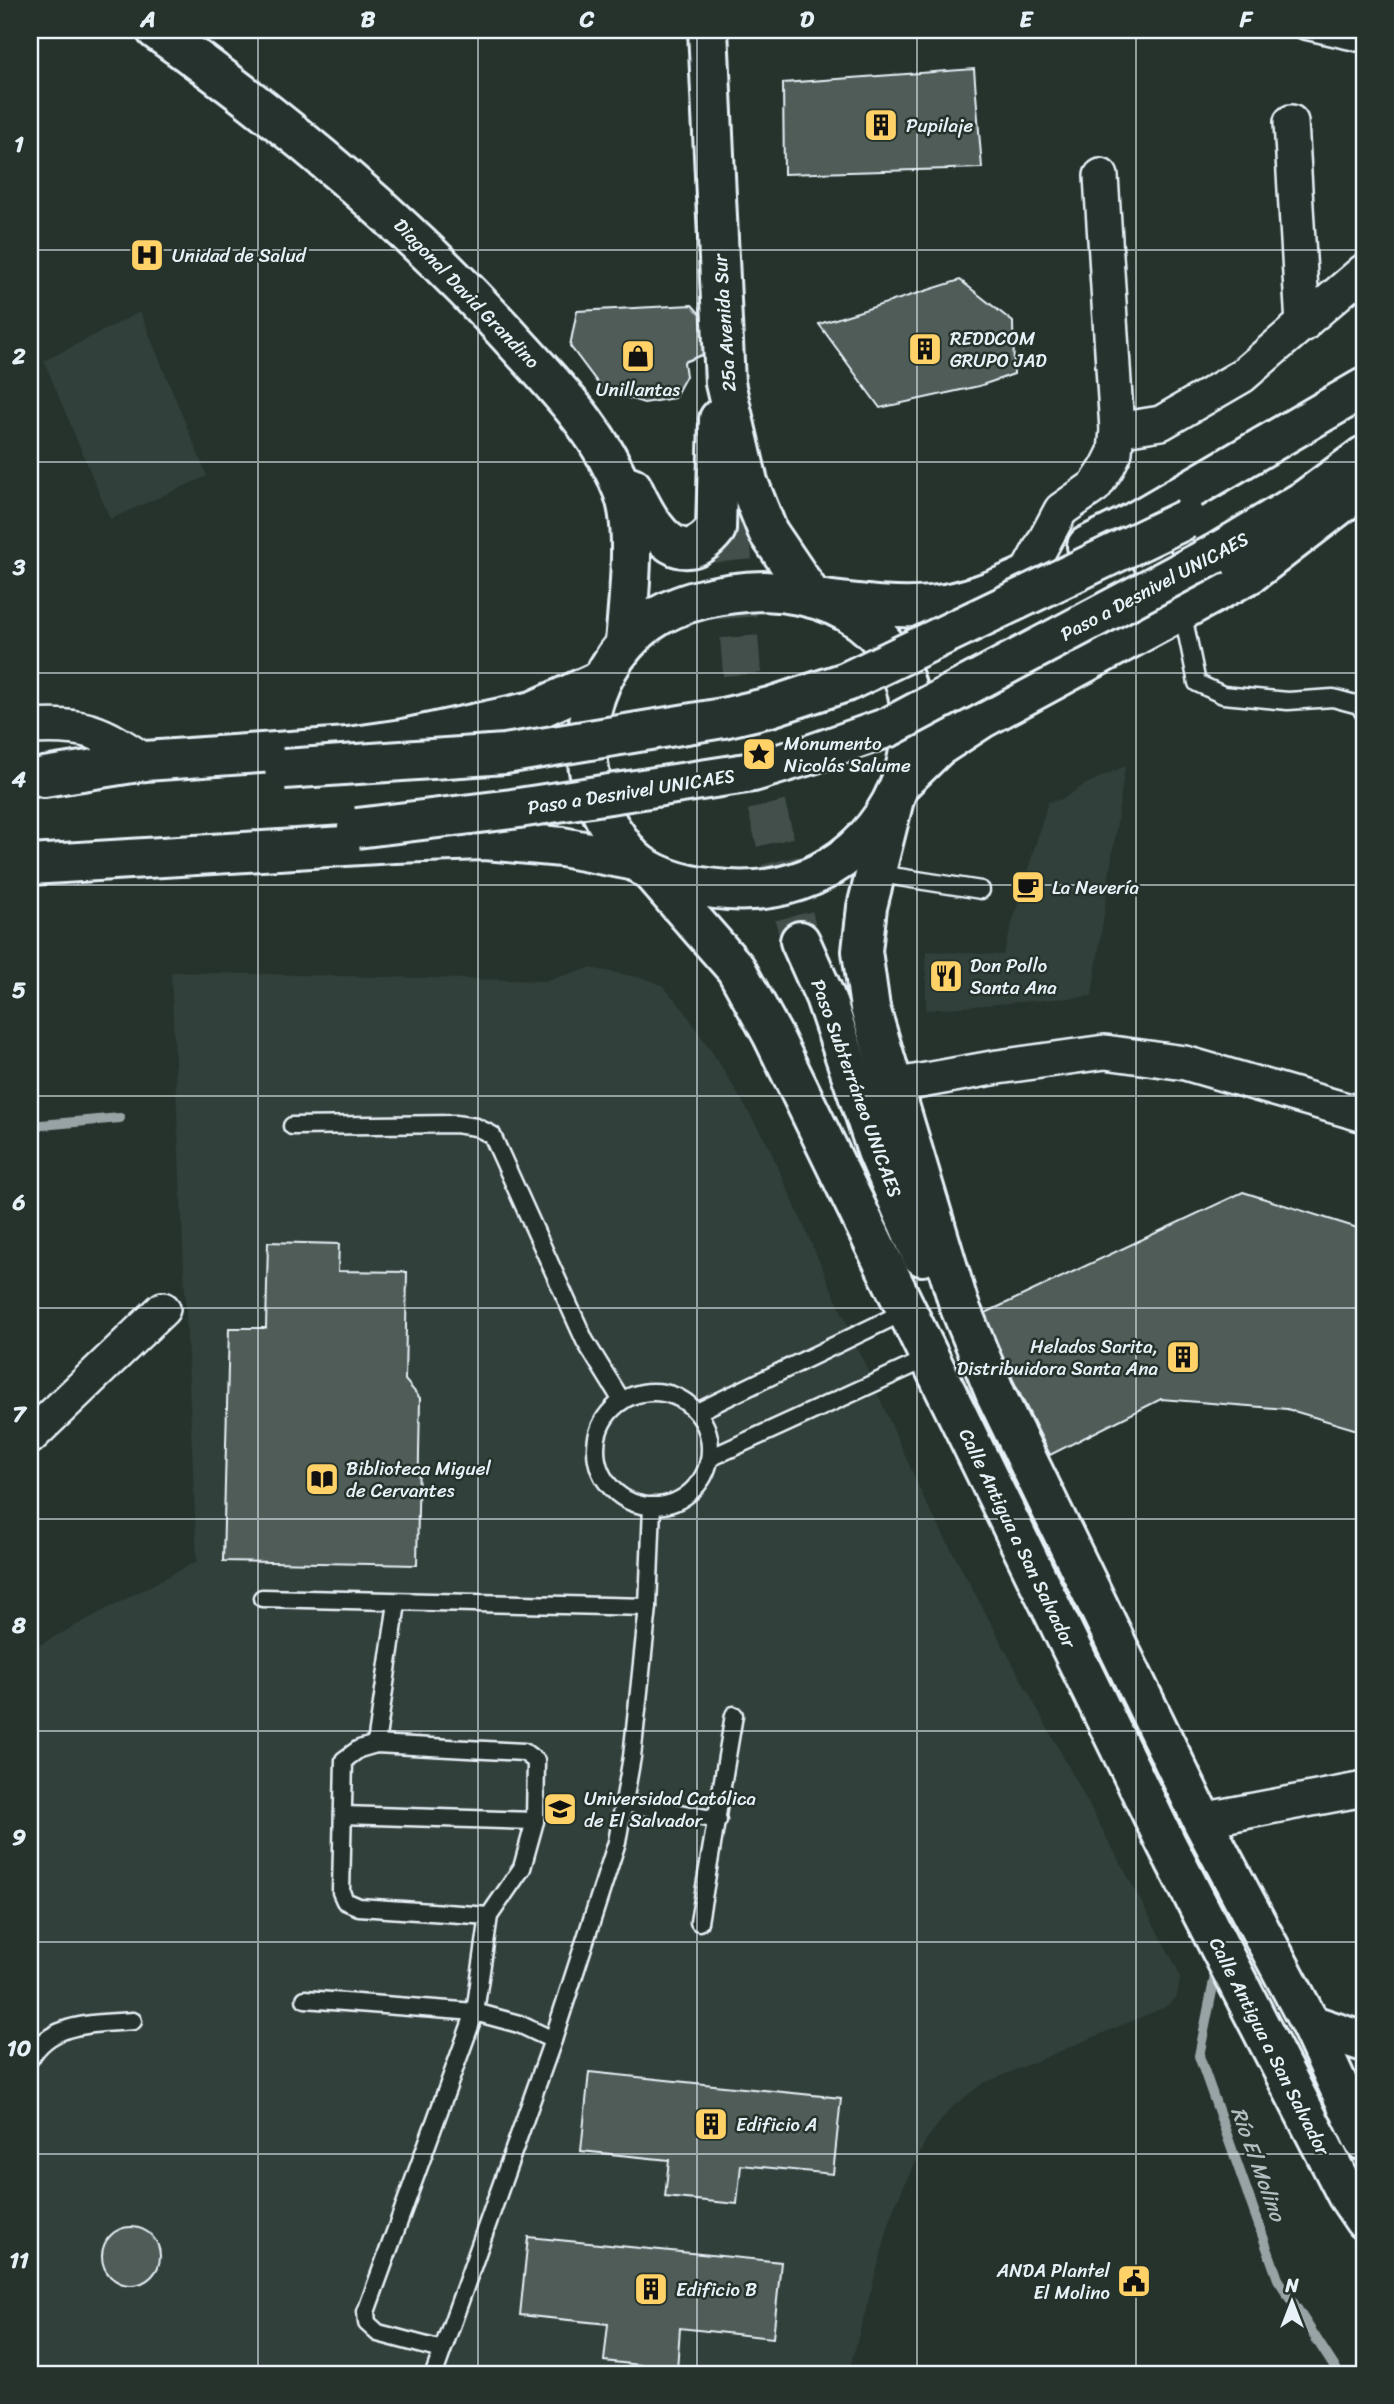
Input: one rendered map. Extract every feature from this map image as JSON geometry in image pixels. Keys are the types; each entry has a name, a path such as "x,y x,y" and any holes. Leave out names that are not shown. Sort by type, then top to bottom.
{"main road":[{"name":"Diagonal David Grandino","path":"156,30 228,80 388,211 500,324 580,415 599,440 625,494 629,541 625,644"},
{"name":"25a Avenida Sur","path":"708,30 725,383 753,495 768,532 818,598"},
{"path":"580,415 624,471 656,533 669,543 688,549 707,541 716,529 723,341"},
{"path":"725,383 730,523"},
{"path":"37,778 145,761 348,747 403,739 533,711 601,680 625,644 650,621 704,600 764,591 899,610 957,604 1025,577 1131,524 1364,388"},
{"path":"37,778 284,769 505,754 723,718 770,707 846,682 1186,519 1321,444 1364,415"},
{"name":"Paso a Desnivel UNICAES","path":"30,863 512,809 753,772 812,754 889,727 1215,554 1306,499 1364,456"},
{"path":"898,789 938,747 981,719 1251,573 1364,486"},
{"path":"1131,524 1181,610"},
{"path":"818,598 867,625 901,668 911,719 908,757 898,789 856,868 867,907 862,951 870,1008 959,1305 996,1395 1202,1820 1310,2024 1348,2076 1364,2141"},
{"name":"Calle Antigua a San Salvador","path":"601,680 589,723 588,775 605,821 736,969 772,1034 1160,1830 1275,2059 1347,2195 1364,2220"},
{"path":"30,863 485,840 562,847 643,866 690,885 750,890 856,868"},
{"name":"Paso Subterráneo UNICAES","path":"800,941 825,997 877,1151 925,1261 959,1305"},
{"path":"1310,2024 1364,2042"},
{"path":"1275,2059 1348,2076"}],"street":[{"path":"1291,122 1303,325"},
{"path":"1025,577 1061,510 1095,486 1115,452 1117,430 1101,176"},
{"path":"1117,430 1161,423 1242,376 1364,271"},
{"path":"30,727 71,725 98,733 145,761"},
{"path":"893,1086 998,1067 1105,1052 1185,1063 1364,1115"},
{"path":"30,1437 163,1309"},
{"path":"1202,1820 1364,1788"}],"lane":[{"path":"1302,30 1364,44"},
{"path":"1181,610 1197,683 1223,695 1287,701 1334,698 1359,705 1364,713"},
{"path":"856,868 981,890"},
{"path":"292,1126 455,1124 476,1127 492,1135 585,1341 622,1401"},
{"path":"697,1412 906,1311"},
{"path":"710,1458 931,1357"},
{"path":"645,1393 669,1394 685,1400 697,1412 706,1426 710,1458 696,1487 669,1504 652,1506 621,1496 606,1479 596,1456 601,1425 622,1401 645,1393"},
{"path":"434,2374 553,2040 617,1842 648,1608 652,1506"},
{"path":"262,1598 648,1608"},
{"path":"376,1744 397,1603"},
{"path":"699,1923 734,1715"},
{"path":"442,2350 378,2333 367,2323 366,2312 475,2012 488,1916 522,1868 535,1821 536,1760 524,1752 376,1744 359,1749 344,1760 341,1892 349,1904 488,1916"},
{"path":"624,1803 718,1820"},
{"path":"343,1815 535,1821"},
{"path":"305,1999 475,2012 519,2024 553,2040"},
{"path":"30,2059 49,2037 73,2025 132,2021"}],"shaded area":[{"path":"140,312 207,476 110,519 44,361"},
{"path":"1125,766 1092,996 926,1010 926,951 1003,955 1048,802 1063,799 1086,784"},
{"name":"Universidad Católica de El Salvador","path":"590,968 647,979 663,986 683,1009 718,1061 768,1145 925,1501 1177,1968 1180,1978 1177,1997 1165,2007 982,2084 951,2108 926,2140 894,2207 848,2374 30,2374 30,1650 197,1561 171,972 545,981"}],"building":[{"name":"Pupilaje","path":"974,69 982,168 784,174 783,83"},
{"name":"REDDCOM GRUPO JAD","path":"960,280 1013,322 1014,374 979,386 880,408 819,324"},
{"name":"Unillantas","path":"692,305 709,324 712,351 684,362 686,376 674,398 644,403 628,398 618,386 603,390 570,346 577,311"},
{"name":"Helados Sarita, Distribuidora Santa Ana","path":"1243,1192 1364,1230 1364,1432 1287,1409 1161,1399 1050,1455 981,1315"},
{"name":"Biblioteca Miguel de Cervantes","path":"268,1242 339,1244 338,1271 407,1272 405,1380 420,1398 417,1565 223,1561 229,1328 266,1328"},
{"name":"Edificio A","path":"589,2072 841,2098 833,2174 741,2165 737,2204 665,2197 669,2160 581,2151"},
{"path":"125,2227 137,2227 152,2235 160,2250 160,2262 152,2277 137,2285 125,2285 110,2277 102,2262 102,2250 110,2235"},
{"name":"Edificio B","path":"528,2237 781,2262 773,2338 680,2328 677,2369 604,2361 608,2324 520,2315"}],"waterway":[{"path":"30,1126 120,1118"},
{"name":"Río El Molino","path":"1217,1966 1199,2056 1278,2279 1339,2374"}],"tunnel":[{"path":"730,523 743,686 766,804 800,941"}],"place":[{"name":"Pupilaje","path":"881,125"},
{"name":"Unidad de Salud","path":"147,255"},
{"name":"REDDCOM GRUPO JAD","path":"925,349"},
{"name":"Unillantas","path":"638,356"},
{"name":"Monumento Nicolás Salume","path":"759,754"},
{"name":"La Nevería","path":"1028,887"},
{"name":"Don Pollo Santa Ana","path":"946,976"},
{"name":"Helados Sarita, Distribuidora Santa Ana","path":"1183,1357"},
{"name":"Biblioteca Miguel de Cervantes","path":"322,1479"},
{"name":"Universidad Católica de El Salvador","path":"560,1809"},
{"name":"Edificio A","path":"711,2124"},
{"name":"ANDA Plantel El Molino","path":"1134,2281"},
{"name":"Edificio B","path":"651,2289"}]}
